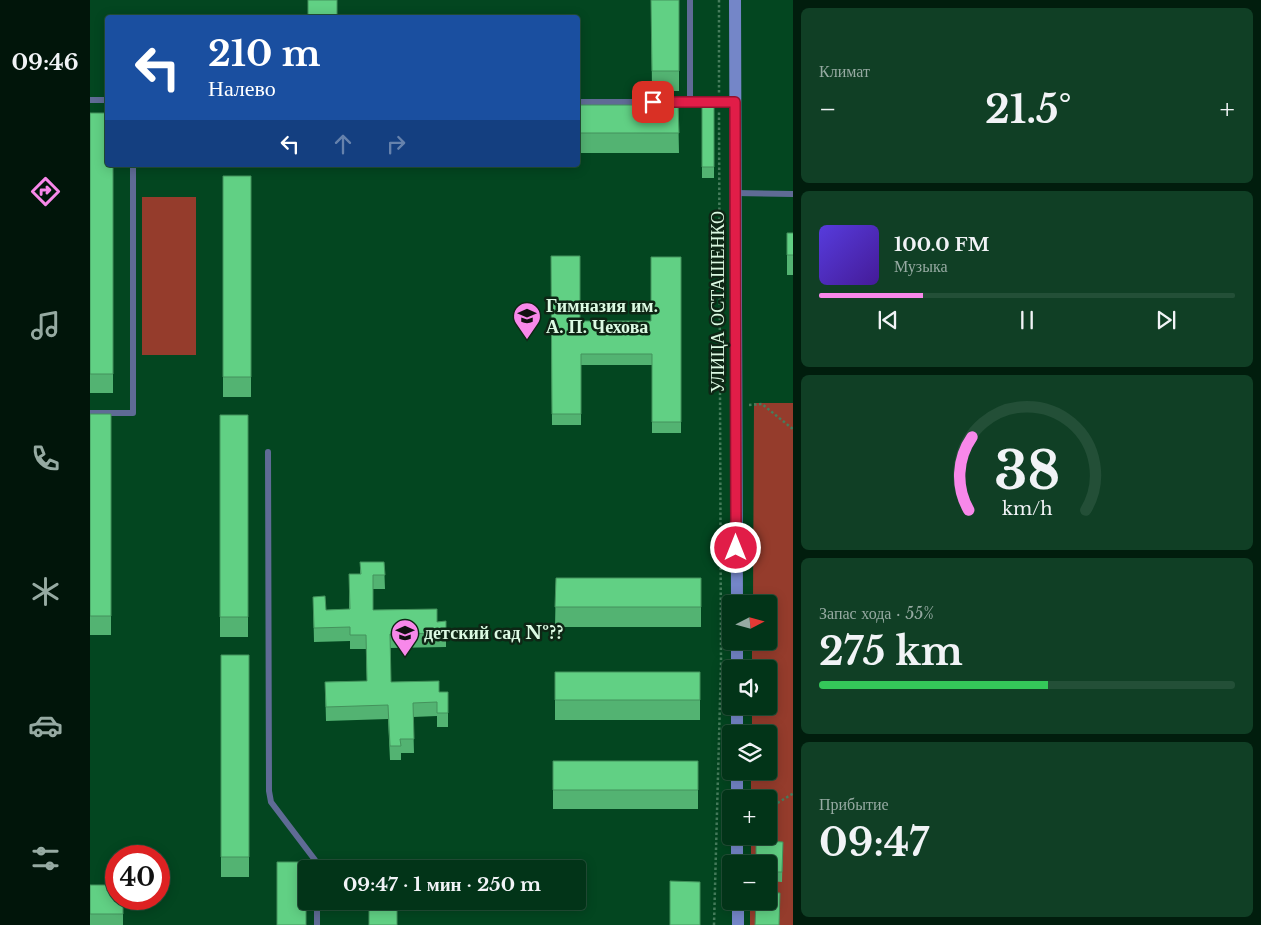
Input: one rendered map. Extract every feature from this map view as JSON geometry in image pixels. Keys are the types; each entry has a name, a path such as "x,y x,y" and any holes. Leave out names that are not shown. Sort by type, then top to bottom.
{"street":[{"name":"УЛИЦА ОСТАШЕНКО","path":"735,0 737,595"},
{"path":"738,910 738,925"}],"lane":[{"path":"690,0 690,102"},
{"path":"90,100 105,100"},
{"path":"580,102 735,102"},
{"path":"90,413 134,413 133,167"},
{"path":"735,193 793,194"},
{"path":"268,452 269,791 271,802 315,860"},
{"path":"317,910 317,925"}],"path":[{"path":"714,925 721,664 719,0"},
{"path":"762,404 793,429"},
{"path":"777,803 793,794"}],"shaded area":[{"path":"142,197 196,197 196,355 142,355"},
{"path":"754,403 793,403 793,925 750,925 750,910 777,910 777,855 751,855 751,845 777,845 777,790 751,790 751,780 777,780 777,725 752,725 752,715 777,715 777,660 752,660 752,650 778,650 778,595 753,595"}],"building":[{"path":"308,0 337,0 337,15 308,15"},
{"path":"651,0 679,0 679,71 652,71"},
{"path":"580,105 678,105 679,133 580,133"},
{"path":"702,107 714,107 714,167 702,167"},
{"path":"90,113 105,113 105,167 113,167 113,374 90,374"},
{"path":"223,176 251,176 251,377 223,377"},
{"path":"787,233 793,233 793,255 787,255"},
{"path":"551,256 580,256 580,321 651,321 651,257 681,257 681,422 652,422 652,354 581,354 581,414 552,414"},
{"path":"90,414 111,414 111,616 90,616"},
{"path":"220,415 248,415 248,617 220,617"},
{"path":"360,562 384,562 385,575 373,575 373,610 437,609 437,622 446,621 446,633 390,634 391,682 439,681 439,692 448,692 448,713 437,713 437,702 413,703 414,739 400,739 401,746 390,746 388,705 326,707 325,682 367,681 366,635 350,635 350,627 314,628 313,597 325,596 326,610 350,609 349,574 361,574"},
{"path":"556,578 701,578 701,607 555,607"},
{"path":"221,655 249,655 249,857 221,857"},
{"path":"555,672 700,672 700,700 555,700"},
{"path":"553,761 698,761 698,790 553,790"},
{"path":"777,842 783,842 782,872 777,872 777,855 756,855 756,845 777,845"},
{"path":"277,862 298,862 298,910 306,910 306,925 277,925"},
{"path":"670,881 700,882 700,925 670,925"},
{"path":"90,885 105,885 105,910 123,910 123,914 90,914"},
{"path":"777,893 780,893 779,925 755,925 756,910 777,910"},
{"path":"369,910 397,910 397,925 369,925"}],"place":[{"name":"Гимназия им. А. П. Чехова","path":"527,340"},
{"name":"детский сад №??","path":"405,657"}],"route":[{"path":"653,102 735,102 736,548"}]}
